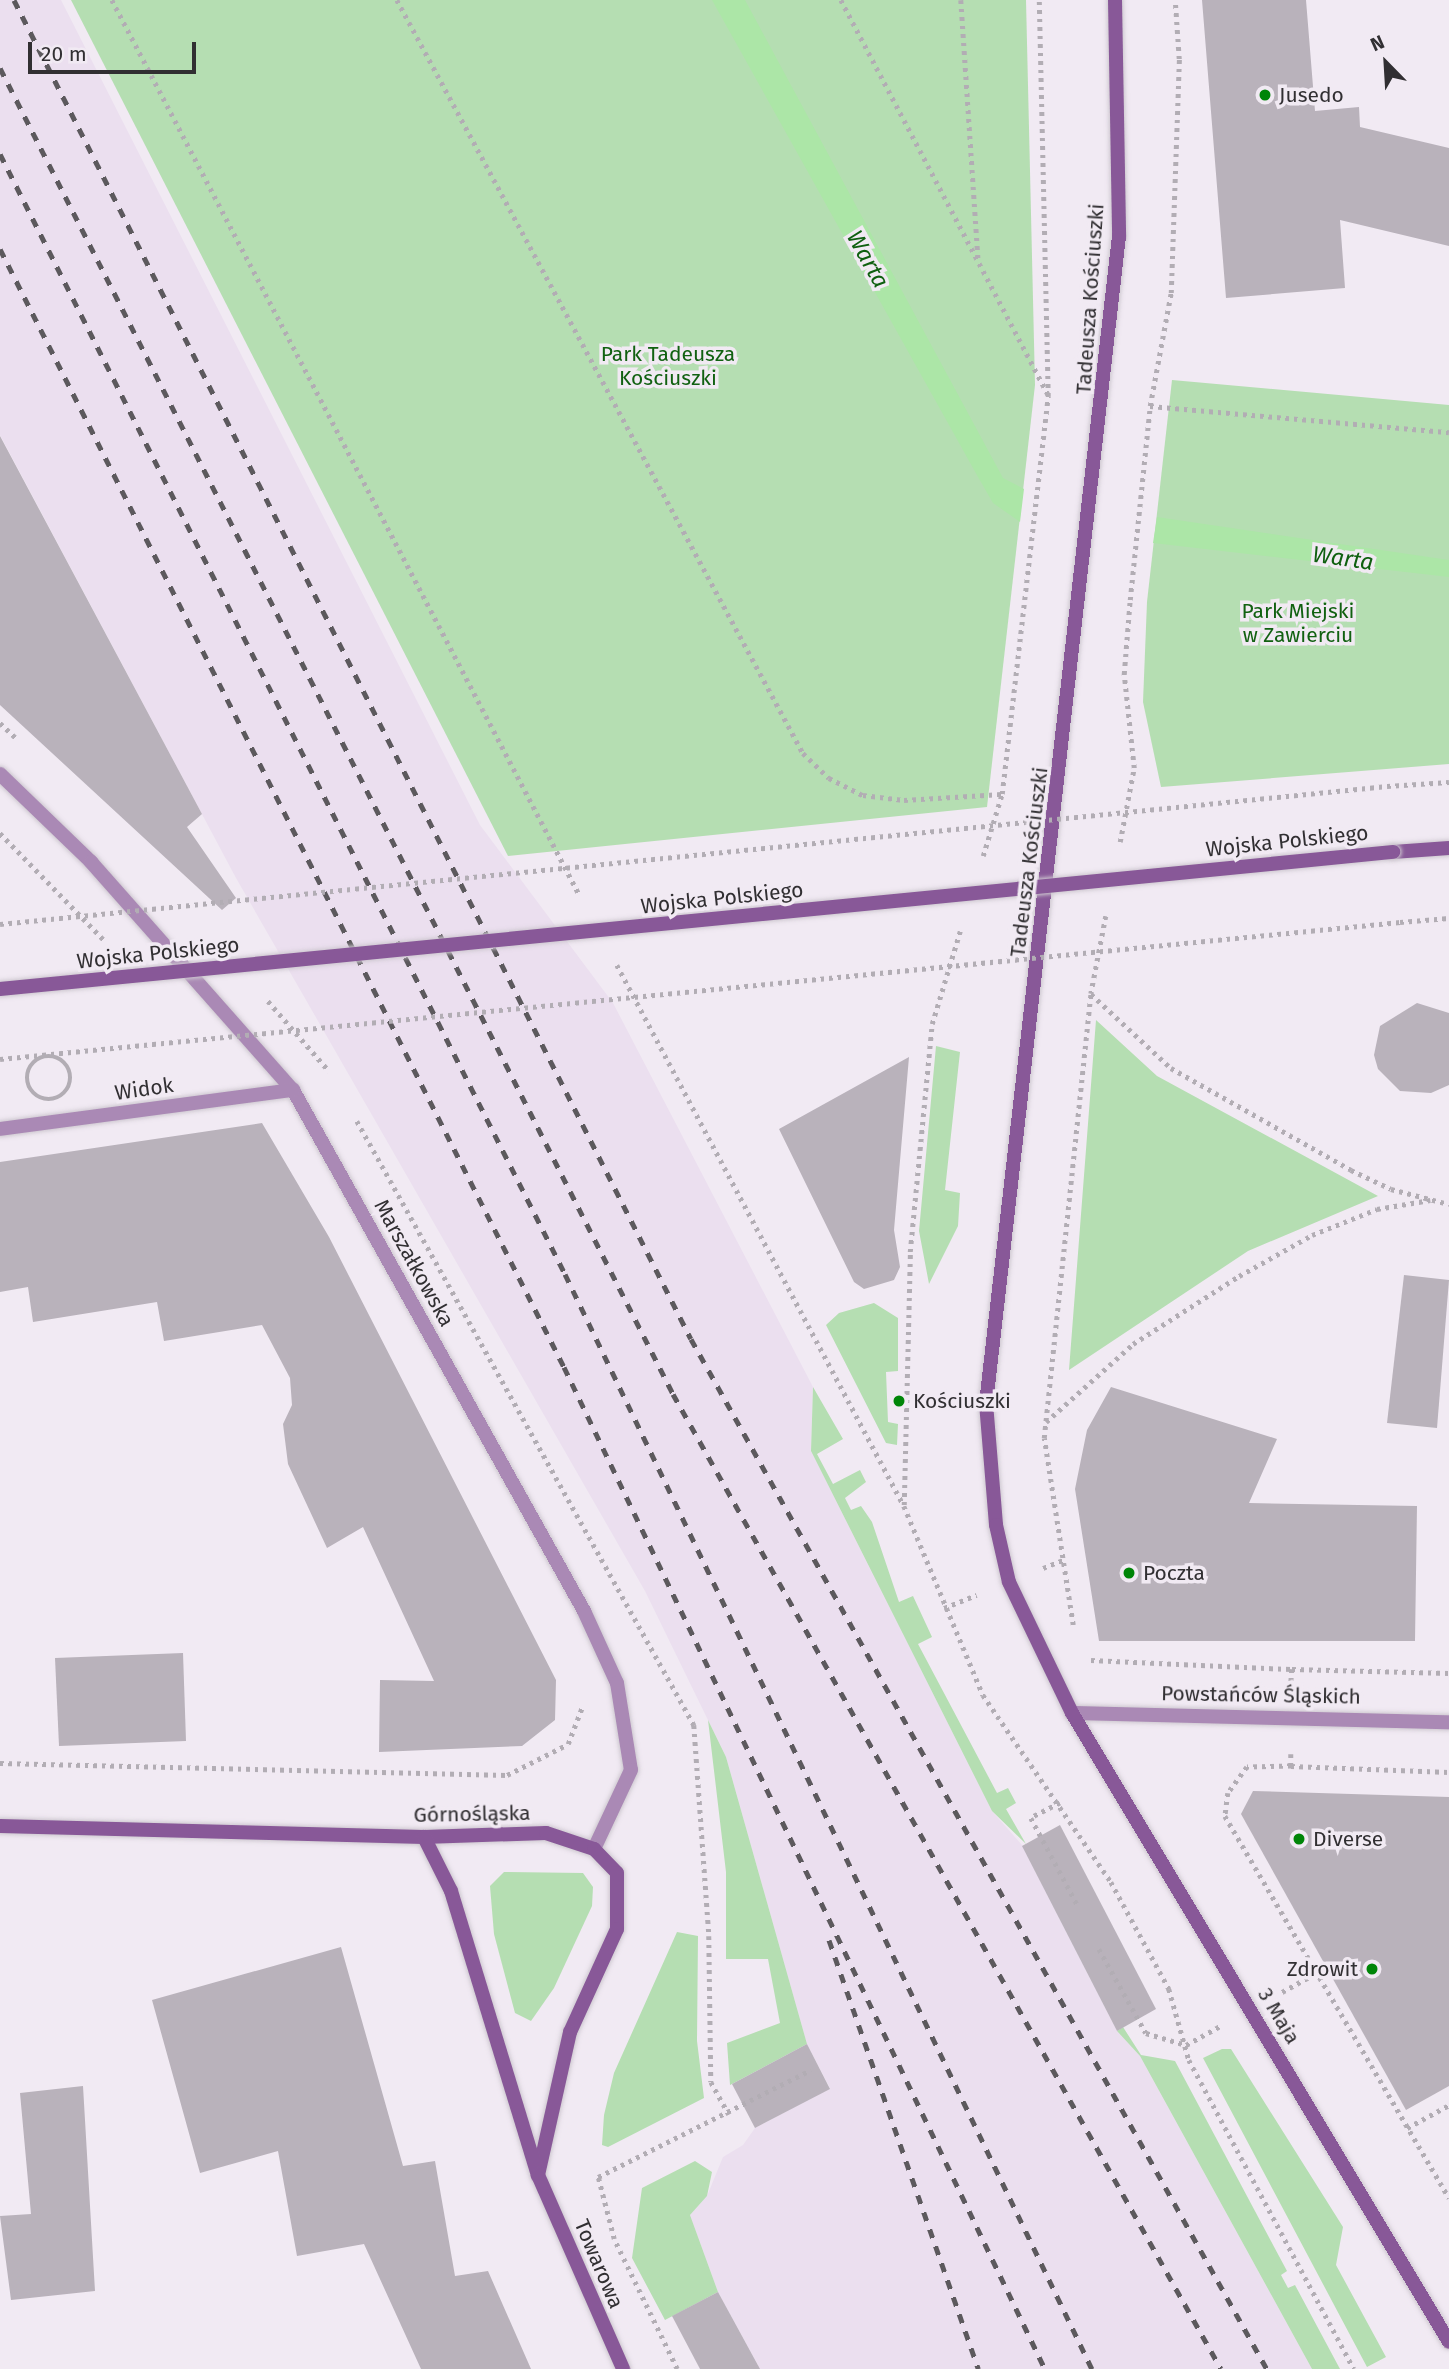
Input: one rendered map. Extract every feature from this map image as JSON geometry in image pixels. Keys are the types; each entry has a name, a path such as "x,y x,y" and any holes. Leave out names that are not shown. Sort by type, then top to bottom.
{"street":[{"name":"Tadeusza Kościuszki","path":"1072,1713 1009,1582 996,1525 986,1403 1096,458 1119,236 1115,0"},
{"name":"Marszałkowska","path":"0,774 91,862 293,1090 603,1647 617,1683 631,1770 594,1849"},
{"name":"Wojska Polskiego","path":"0,989 1449,848"},
{"name":"Widok","path":"0,1129 293,1090"},
{"name":"Powstańców Śląskich","path":"1072,1713 1291,1715 1449,1721"},
{"name":"3 Maja","path":"1072,1713 1449,2342"},
{"name":"Górnośląska","path":"0,1826 424,1837 546,1833 594,1849 617,1873 617,1930 570,2032 538,2175"},
{"name":"Towarowa","path":"424,1837 451,1891 538,2175 623,2369"}],"path":[{"path":"112,0 586,908"},
{"path":"397,0 803,753 829,778 863,795 1002,794"},
{"path":"841,0 1048,396"},
{"path":"961,0 978,260"},
{"path":"982,860 1002,794 1024,582 1048,396 1039,0"},
{"path":"1119,848 1134,768 1124,674 1130,600 1150,406 1171,293 1179,59 1175,0"},
{"path":"1150,406 1449,432"},
{"path":"0,723 9,731"},
{"path":"0,923 1449,782"},
{"path":"0,833 54,886"},
{"path":"1075,1636 1046,1422 1091,994 1109,901"},
{"path":"0,1059 1449,918"},
{"path":"904,1506 910,1252 932,1024 962,926"},
{"path":"612,957 904,1506 983,1695 1034,1776 1060,1803 1169,1989 1189,2060 1353,2369"},
{"path":"1091,994 1171,1068 1351,1170 1449,1203"},
{"path":"44,1055 66,1061 72,1076 68,1090 53,1101 34,1095 26,1083 28,1068 44,1055"},
{"path":"1046,1422 1133,1344 1239,1276 1366,1213 1434,1199"},
{"path":"603,1647 639,1623"},
{"path":"1087,1654 1093,1663 1449,1673"},
{"path":"660,1659 694,1725 709,1936 711,2082 729,2114"},
{"path":"1291,1766 1292,1669"},
{"path":"0,1763 507,1775 568,1744 586,1696"},
{"path":"1449,1772 1247,1767 1228,1793 1225,1816 1449,2198"},
{"path":"1060,1803 1031,1818 1077,1904"},
{"path":"1100,1949 1135,2019"},
{"path":"677,2369 614,2239 598,2177 729,2114 811,2070"},
{"path":"1407,2128 1449,2105"}],"shaded area":[{"path":"0,0 61,0 480,825 613,1003 813,1387 811,1451 992,1811 1022,1845 1117,2031 1140,2056 1312,2369 750,2369 758,2365 718,2292 690,2215 707,2196 723,2157 743,2145 755,2128 830,2088 807,2044 726,1757 645,1591 236,878 0,435"}],"green space":[{"name":"Park Tadeusza Kościuszki","path":"71,0 1026,0 1035,385 987,807 508,856"},
{"name":"Park Miejski w Zawierciu","path":"1172,380 1449,405 1449,764 1161,787 1143,702 1147,602"},
{"path":"1096,1020 1157,1076 1378,1196 1248,1251 1069,1370"},
{"path":"936,1046 960,1052 945,1190 960,1193 958,1226 929,1284 919,1231"},
{"path":"874,1303 898,1318 898,1371 886,1372 888,1422 898,1424 897,1445 886,1443 826,1325 839,1313"},
{"path":"813,1387 843,1439 817,1454 833,1484 860,1470 866,1482 845,1498 851,1510 861,1506 872,1522 899,1602 913,1596 932,1637 918,1644 997,1793 1008,1788 1016,1803 1006,1809 1026,1844 992,1811 811,1451"},
{"path":"708,1720 726,1757 807,2044 730,2085 727,2043 780,2023 768,1959 726,1959 726,1872"},
{"path":"504,1872 583,1873 593,1887 592,1906 554,1988 531,2021 515,2013 494,1934 490,1886"},
{"path":"677,1932 698,1936 697,2041 704,2098 608,2147 602,2145 604,2115 614,2073"},
{"path":"1123,2027 1141,2055 1175,2061 1287,2271 1281,2275 1288,2288 1295,2285 1340,2369 1312,2369 1140,2056 1117,2031"},
{"path":"1222,2049 1231,2049 1343,2227 1336,2265 1386,2357 1367,2367 1203,2058"},
{"path":"695,2161 712,2172 707,2196 690,2215 718,2292 665,2320 632,2258 642,2188"}],"water":[{"name":"Warta","path":"712,0 745,0 1003,478 1024,489 1020,522 993,503"},
{"name":"Warta","path":"1157,517 1449,560 1449,577 1153,543"}],"building":[{"path":"1202,0 1306,0 1315,111 1359,107 1360,127 1449,148 1449,246 1340,220 1345,288 1226,298"},
{"path":"0,436 202,814 187,827 236,898 222,910 0,705"},
{"path":"1417,1003 1449,1013 1449,1085 1431,1093 1400,1091 1378,1069 1374,1055 1380,1026"},
{"path":"909,1057 894,1230 900,1267 894,1280 864,1289 854,1282 779,1129"},
{"path":"262,1123 329,1237 556,1680 555,1720 522,1746 379,1752 380,1680 434,1681 363,1527 327,1548 288,1464 283,1424 292,1405 290,1378 262,1325 164,1341 157,1302 33,1322 28,1287 0,1292 0,1162"},
{"path":"1404,1275 1449,1280 1437,1428 1387,1423"},
{"path":"1111,1387 1277,1439 1249,1503 1417,1506 1415,1641 1099,1641 1075,1489 1087,1430"},
{"path":"183,1653 186,1741 59,1746 55,1658"},
{"path":"1253,1791 1449,1797 1449,2086 1406,2110 1241,1814"},
{"path":"1060,1825 1156,2009 1117,2031 1022,1846"},
{"path":"341,1947 403,2166 435,2161 455,2276 488,2271 531,2369 421,2369 364,2244 297,2256 278,2151 200,2173 152,2000"},
{"path":"807,2044 830,2089 755,2128 732,2084"},
{"path":"83,2086 95,2291 11,2300 0,2216 31,2214 20,2093"},
{"path":"718,2292 760,2369 700,2369 672,2316"}],"railway":[{"path":"14,0 691,1339 1267,2369"},
{"path":"0,68 673,1394 1221,2369"},
{"path":"0,154 565,1274 1092,2369"},
{"path":"0,249 564,1367 1045,2369"},
{"path":"829,1940 978,2369"}],"place":[{"name":"Jusedo","path":"1265,95"},
{"name":"Kościuszki","path":"899,1401"},
{"name":"Poczta","path":"1129,1573"},
{"name":"Diverse","path":"1299,1839"},
{"name":"Zdrowit","path":"1372,1969"}]}
